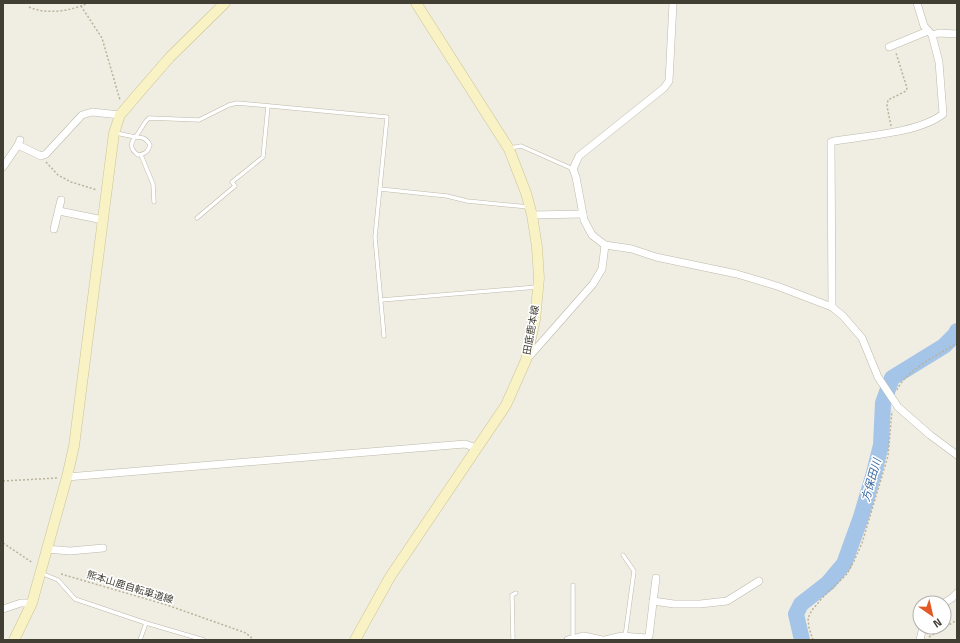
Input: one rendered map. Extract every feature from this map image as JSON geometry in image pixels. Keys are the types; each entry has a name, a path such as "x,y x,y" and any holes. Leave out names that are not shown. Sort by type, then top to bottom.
{"main road":[{"path":"14,640 32,603 40,570 68,477 74,446 114,133 122,113 170,57 225,3"},
{"name":"田底鹿本線","path":"355,640 390,577 506,405 526,360 535,320 538,287 537,247 531,211 526,193 509,148 416,3"}],"street":[{"path":"673,3 669,81 654,97 579,156 572,169 576,177 584,220 592,235 605,245 632,249 656,257 738,274 777,286 832,307 843,316 862,338 878,377 898,407 930,435 957,455"},
{"path":"832,307 831,142 919,126 936,119 943,114 939,62 930,33 924,26 917,3"},
{"path":"891,46 930,33 957,34"},
{"path":"3,167 19,143 41,156 46,154 82,115 92,112 122,113"},
{"path":"54,229 61,200"},
{"path":"59,211 104,220"},
{"path":"531,211 583,214"},
{"path":"526,360 593,284 602,269 605,245"},
{"path":"68,477 465,444 476,448"},
{"path":"46,550 70,551 103,548"},
{"path":"606,640 646,638 649,636 656,578"},
{"path":"653,601 674,604 700,604 727,601 759,582"},
{"path":"3,609 21,603 32,603"},
{"path":"571,639 584,636 602,640"}],"lane":[{"path":"114,133 135,137 142,137 148,140 150,145 149,151 144,155 138,156 131,147 131,142 135,137 140,132 145,122 149,118 199,120 229,105 237,103 387,117 375,237 384,336"},
{"path":"197,218 235,186 232,182 262,158 268,106"},
{"path":"509,148 521,146 572,169"},
{"path":"141,155 153,184 154,202"},
{"path":"380,189 447,196 467,201 531,211"},
{"path":"381,300 538,287"},
{"path":"623,555 634,571 624,638"},
{"path":"40,570 58,580 75,599 191,638 204,640"},
{"path":"571,639 573,585"},
{"path":"513,640 512,595 516,593"},
{"path":"140,640 146,623"}],"path":[{"path":"29,7 42,11 59,11 88,3"},
{"path":"81,6 102,38 114,77 122,113"},
{"path":"891,46 907,88 906,91 888,100 887,106 891,132"},
{"path":"41,156 58,175 71,182 107,192"},
{"path":"813,640 809,628 808,618 812,610 847,574 862,543 888,456 893,400 900,384 911,373 957,343"},
{"path":"3,481 68,477"},
{"path":"3,543 40,570"},
{"name":"熊本山鹿自転車道線","path":"59,573 167,605 246,633 254,640"},
{"path":"924,640 957,620"}],"waterway":[{"name":"方保田川","path":"802,640 796,614 801,604 828,583 844,564 861,517 881,445 883,403 892,378 944,346 957,331"}]}
